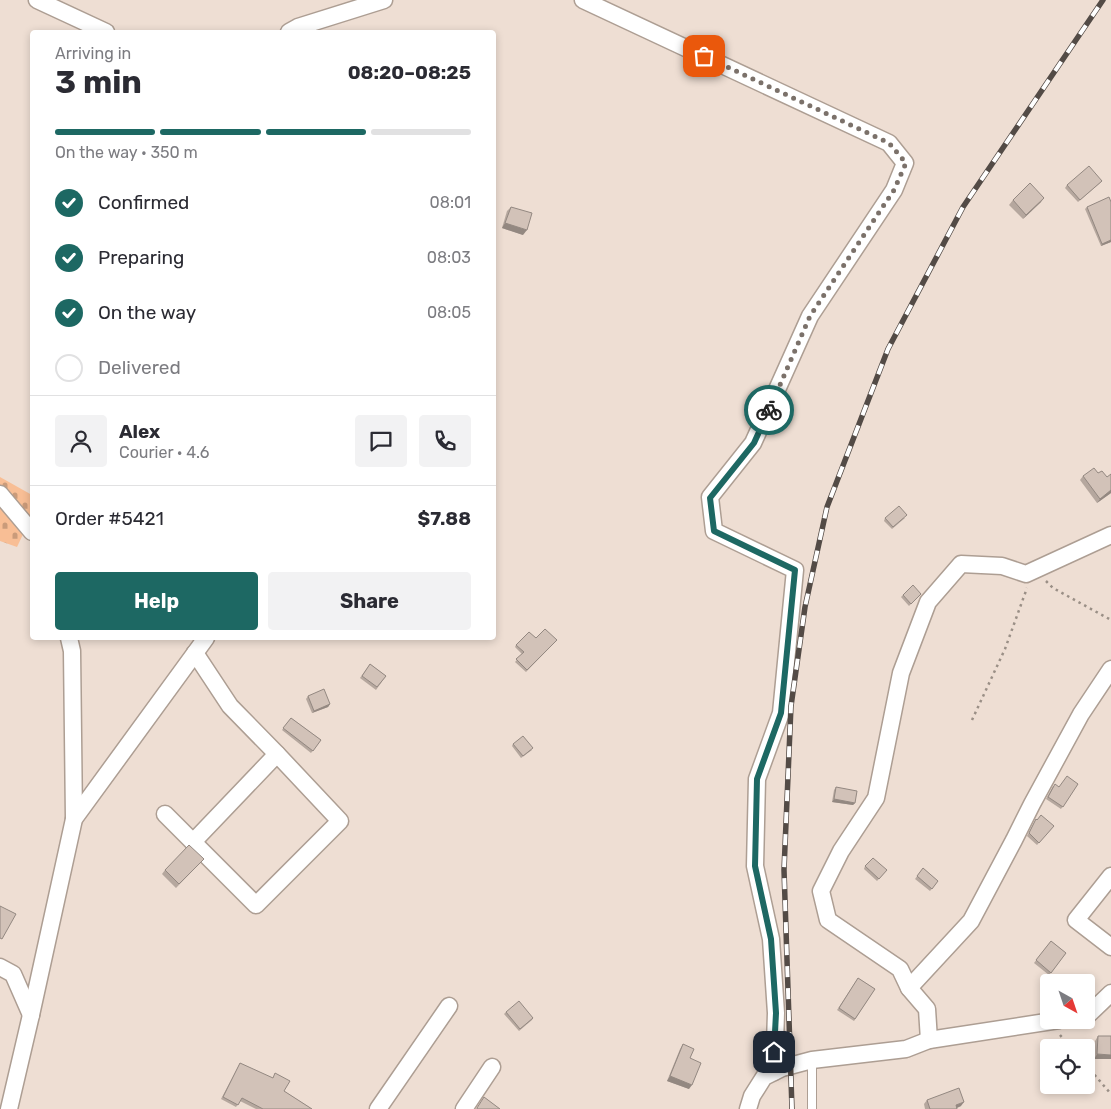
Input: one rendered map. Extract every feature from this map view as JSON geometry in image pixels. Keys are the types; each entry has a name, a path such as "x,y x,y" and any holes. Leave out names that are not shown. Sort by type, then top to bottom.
{"street":[{"path":"37,0 102,30"},
{"path":"293,30 384,0"},
{"path":"583,0 889,143 906,163 894,190 810,316 754,443 710,498 714,531 795,570 781,713 757,779 755,866 771,939 776,1013 774,1072"},
{"path":"0,494 30,530"},
{"path":"929,1040 927,1009 909,988 900,969 828,920 821,891 841,850 876,798 901,673 928,602 961,564 1002,566 1026,574 1111,535"},
{"path":"9,1109 74,819 72,651 69,640"},
{"path":"74,819 201,643 230,706 340,822 256,906 165,814"},
{"path":"909,988 971,921 1081,714 1111,669"},
{"path":"193,842 277,754"},
{"path":"1111,876 1076,920 1111,947"},
{"path":"0,967 12,974 31,1015"},
{"path":"1095,1008 1111,993"},
{"path":"378,1109 449,1006"},
{"path":"748,1109 752,1096 764,1077 782,1068 812,1060 906,1048 929,1040 1040,1023"},
{"path":"464,1109 492,1067"}],"lane":[{"path":"812,1060 812,1109"}],"path":[{"path":"972,720 1005,649 1034,570 1053,588 1111,620"},
{"path":"1095,1075 1111,1094"}],"green space":[{"path":"0,477 30,494 30,519 17,547 0,541"}],"building":[{"path":"1089,166 1102,181 1080,200 1067,185"},
{"path":"1030,183 1044,198 1026,215 1013,200"},
{"path":"1109,197 1111,202 1111,240 1102,244 1087,207"},
{"path":"511,207 532,213 527,230 505,223"},
{"path":"1094,468 1098,473 1102,471 1107,477 1111,474 1111,490 1100,499 1083,476"},
{"path":"899,506 907,515 893,527 885,518"},
{"path":"913,585 921,594 911,604 903,595"},
{"path":"545,629 557,640 527,670 516,659 524,652 516,645 529,632 536,638"},
{"path":"370,664 386,676 377,687 362,676"},
{"path":"324,689 330,704 314,711 308,696"},
{"path":"291,718 321,740 313,751 283,728"},
{"path":"523,736 533,748 523,756 513,744"},
{"path":"1067,776 1078,784 1063,807 1048,797 1055,784 1059,787"},
{"path":"836,787 857,791 855,803 834,799"},
{"path":"1041,815 1054,826 1039,843 1029,833 1036,819"},
{"path":"189,845 204,859 179,884 165,870"},
{"path":"873,858 887,870 879,879 865,866"},
{"path":"923,868 938,881 932,889 917,876"},
{"path":"0,906 16,914 2,939 0,938"},
{"path":"1051,941 1066,953 1051,973 1036,960"},
{"path":"858,978 875,989 855,1019 839,1008"},
{"path":"519,1001 533,1018 520,1029 506,1012"},
{"path":"1098,1036 1111,1036 1111,1055 1097,1054"},
{"path":"683,1044 694,1049 690,1058 701,1063 692,1085 670,1076"},
{"path":"240,1063 273,1078 275,1073 290,1081 284,1091 312,1109 263,1109 242,1098 238,1105 223,1097"},
{"path":"959,1088 964,1102 956,1105 957,1109 930,1109 927,1100"},
{"path":"484,1097 500,1109 477,1109"}],"railway":[{"path":"792,1109 784,870 791,706 805,607 827,507 888,349 963,207 1103,0"}],"way so far":[{"path":"704,56 889,143 906,163 894,190 810,316 769,410"}],"route":[{"path":"769,410 754,443 710,498 714,531 795,570 781,713 757,779 755,866 771,939 776,1013 774,1052"}]}
